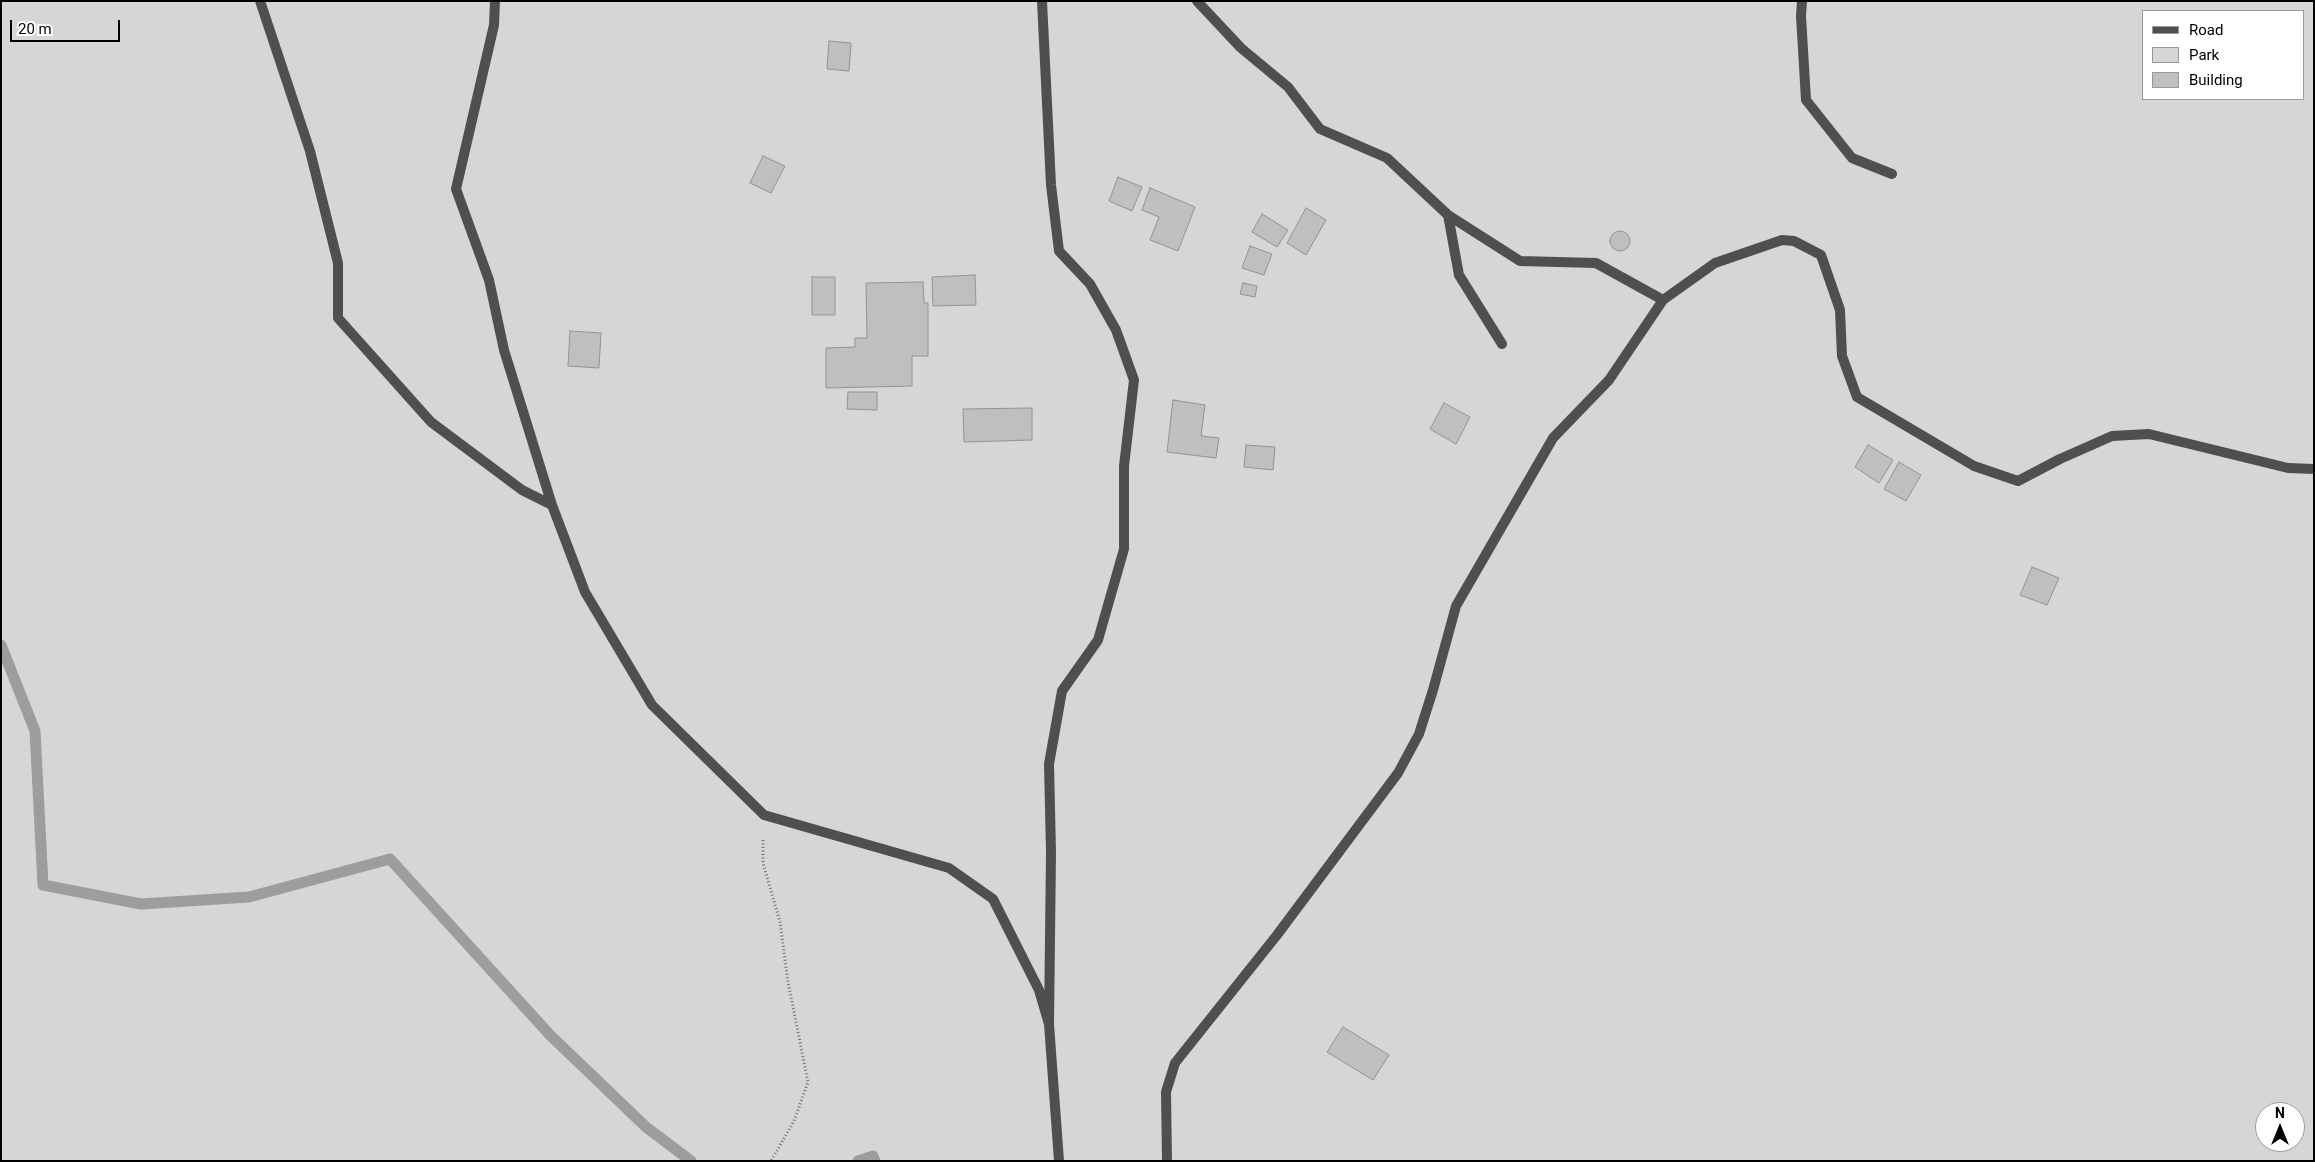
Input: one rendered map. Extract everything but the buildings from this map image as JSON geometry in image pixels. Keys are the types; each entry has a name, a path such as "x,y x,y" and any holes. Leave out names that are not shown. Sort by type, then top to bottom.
{"street":[{"path":"260,1 315,170 338,263 338,318 431,422 522,490 552,504"},
{"path":"495,1 494,25 456,189 489,280 504,350 552,504 585,592 652,705 764,815 948,868 992,899 1039,990 1049,1024"},
{"path":"1042,1 1051,185 1058,251 1090,284 1116,330 1134,380 1124,466 1124,549 1098,640 1062,691 1049,764 1051,852 1049,1024 1060,1161"},
{"path":"1198,1 1241,48 1288,87 1320,129 1387,158 1448,215 1520,261 1596,263 1663,300"},
{"path":"1802,1 1800,16 1806,100 1852,158 1892,174"},
{"path":"1448,215 1460,275 1502,344"},
{"path":"1167,1161 1166,1092 1175,1063 1277,935 1398,773 1418,734 1433,690 1456,606 1553,438 1609,380 1663,300 1715,263 1782,240 1794,241 1821,255 1840,310 1842,356 1857,397 1974,466 2018,481 2060,459 2112,436 2149,434 2288,468 2314,468"}],"path":[{"path":"764,815 763,863 780,922 788,982 808,1082 794,1121 771,1161"}],"green space":[{"path":"1,1 2314,1 2314,1161 1,1161"}],"waterway":[{"path":"1,645 35,731 43,885 141,904 249,897 390,859 550,1035 646,1127 691,1161"},
{"path":"858,1161 873,1156 875,1161"}]}
